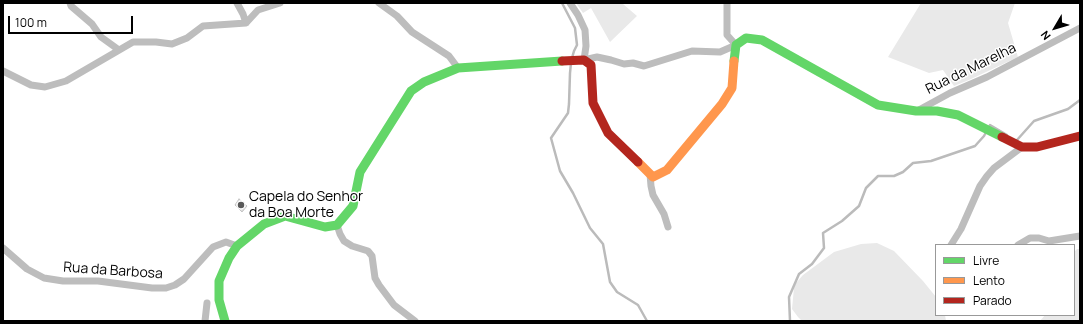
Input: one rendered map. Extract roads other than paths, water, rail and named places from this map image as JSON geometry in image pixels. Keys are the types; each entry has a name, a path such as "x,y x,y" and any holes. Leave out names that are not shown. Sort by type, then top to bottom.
{"street":[{"path":"70,3 92,24 101,37 119,50"},
{"path":"237,3 246,23"},
{"path":"3,71 31,85 45,87 66,81 133,42 172,44 187,38 203,26 246,23 258,10 280,3"},
{"path":"379,3 397,16 412,32 450,56 458,68"},
{"path":"570,3 585,30 586,46 581,60"},
{"path":"581,60 591,65 593,103 608,133 653,177 667,170 722,104 732,88 736,45 727,35 727,3"},
{"name":"Rua da Marelha","path":"916,111 950,93 987,77 1080,28"},
{"path":"225,321 219,300 219,281 229,258 237,246 264,224 285,216 325,227 337,225 353,206 360,172 411,91 424,82 458,68 581,60 597,57 624,64 633,63 644,66 692,51 720,52 736,45 746,38 762,40 878,105 916,111 937,111 958,115 1022,147 1037,147 1080,136"},
{"path":"952,244 980,186 987,176 994,168 1022,147"},
{"path":"650,174 651,186 654,195 664,214 668,227"},
{"path":"337,225 344,241 352,246 368,251 372,256 375,278 379,285 394,305 415,321"},
{"path":"1020,244 1030,238 1039,238 1049,241 1080,236"},
{"name":"Rua da Barbosa","path":"3,248 27,269 44,278 63,281 98,281 152,288 166,288 175,285 184,279 213,247 226,242 237,246"},
{"path":"205,321 207,303"}],"waterway":[{"path":"562,3 575,28 577,45 572,58"},
{"path":"571,63 568,113 551,138 560,171 573,193 590,228 603,244 610,282 617,292 638,305 647,321"},
{"path":"1017,140 1034,121 1068,109 1080,100"},
{"path":"790,321 789,297 799,274 812,264 824,248 823,233 842,221 859,206 866,188 878,176 894,176 903,172 913,163 931,161 975,146 984,136 990,125 1007,135"}],"place":[{"name":"Capela do Senhor da Boa Morte","path":"241,205"}]}
